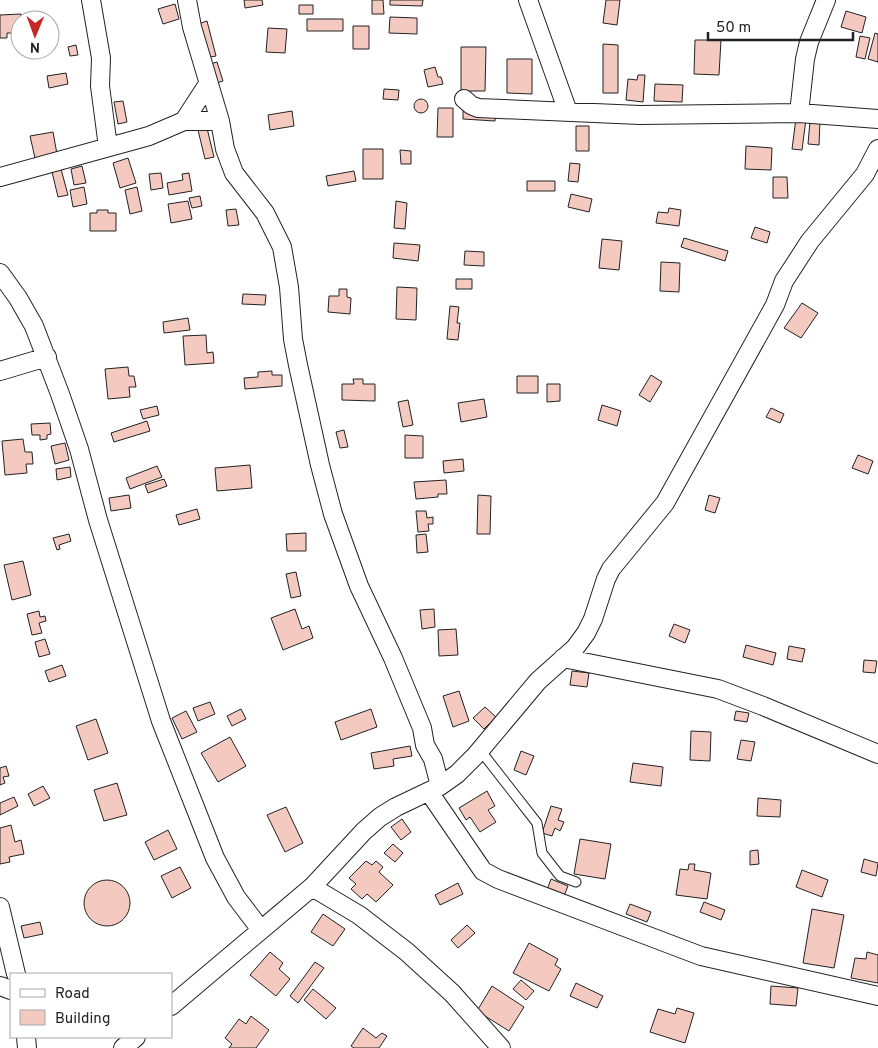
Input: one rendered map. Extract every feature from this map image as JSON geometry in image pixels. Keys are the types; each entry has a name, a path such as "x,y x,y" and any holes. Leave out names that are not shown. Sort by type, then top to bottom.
{"street":[{"path":"91,0 101,58 100,86 108,148"},
{"path":"187,0 192,27 220,121 224,149 234,173 265,212 282,247 288,277 294,339 301,381 333,514 359,586 394,658 422,728 425,745 432,759 435,789 483,871 701,956 878,996"},
{"path":"528,0 568,112"},
{"path":"799,113 809,42 826,0"},
{"path":"184,120 208,84"},
{"path":"464,99 478,108 682,116 799,113 878,119"},
{"path":"0,176 149,136 184,120 220,121"},
{"path":"172,1005 312,887 364,831 380,817 396,807 435,789 457,774 480,750 538,681 575,648 593,619 611,569 652,521 674,488 775,305 784,281 810,241 865,174 878,149"},
{"path":"0,274 18,298 34,326 46,357 78,449 98,520 161,721 215,858 236,897 261,930"},
{"path":"0,371 46,357"},
{"path":"563,658 718,689 878,754"},
{"path":"312,887 359,915 408,952 452,993 501,1048"},
{"path":"0,907 16,973"},
{"path":"122,1048 135,1038"}],"lane":[{"path":"480,750 537,823 542,853 560,876 576,882"}],"building":[{"path":"244,0 262,0 263,5 245,8"},
{"path":"372,0 383,0 384,14 372,14"},
{"path":"390,0 423,0 422,6 390,5"},
{"path":"606,0 620,0 617,25 603,23"},
{"path":"175,4 179,19 163,24 158,9"},
{"path":"299,5 313,5 313,14 299,14"},
{"path":"846,11 866,17 862,33 841,27"},
{"path":"0,15 10,15 10,33 7,33 7,38 0,38"},
{"path":"390,17 417,18 417,34 389,33"},
{"path":"307,19 343,19 343,31 307,31"},
{"path":"207,21 216,56 205,58 195,25"},
{"path":"353,26 369,26 369,49 353,49"},
{"path":"268,28 287,29 285,53 266,52"},
{"path":"875,33 878,34 878,62 868,59"},
{"path":"860,36 870,38 865,59 856,57"},
{"path":"695,40 721,40 719,75 694,74"},
{"path":"603,44 618,45 618,93 603,93"},
{"path":"76,45 78,55 70,56 68,47"},
{"path":"461,47 486,47 485,91 461,91"},
{"path":"507,59 532,59 532,94 507,93"},
{"path":"217,62 223,81 213,84 207,65"},
{"path":"435,67 438,77 441,77 443,84 428,87 424,70"},
{"path":"66,73 68,84 49,88 47,76"},
{"path":"638,75 645,75 643,102 626,100 628,79 637,80"},
{"path":"655,84 683,85 682,102 654,101"},
{"path":"384,89 399,90 398,100 383,99"},
{"path":"418,99 424,99 428,106 424,113 418,113 414,109 414,103"},
{"path":"123,101 127,122 118,124 114,102"},
{"path":"438,108 453,108 453,137 437,137"},
{"path":"463,108 496,110 495,121 463,119"},
{"path":"292,111 294,126 270,130 268,115"},
{"path":"796,118 806,119 802,150 792,149"},
{"path":"810,121 820,121 819,145 808,144"},
{"path":"206,124 214,157 205,159 197,126"},
{"path":"576,126 589,126 589,151 576,151"},
{"path":"53,132 57,154 35,158 30,136"},
{"path":"746,146 772,148 771,170 745,169"},
{"path":"363,149 383,149 383,179 363,179"},
{"path":"400,150 411,151 411,164 401,164"},
{"path":"128,158 136,183 120,188 113,163"},
{"path":"570,163 580,164 578,182 568,181"},
{"path":"82,166 86,183 74,185 71,169"},
{"path":"61,169 68,195 58,197 52,172"},
{"path":"354,171 356,181 328,186 326,176"},
{"path":"161,173 163,188 151,190 149,174"},
{"path":"189,173 192,191 169,195 167,183 183,180 182,174"},
{"path":"773,177 787,177 788,198 773,198"},
{"path":"527,181 555,181 555,191 527,191"},
{"path":"84,187 87,204 73,207 70,190"},
{"path":"137,187 142,211 130,214 125,190"},
{"path":"571,194 592,199 589,212 568,207"},
{"path":"200,196 202,206 192,208 189,198"},
{"path":"188,201 192,219 171,223 168,204"},
{"path":"396,201 407,203 405,229 394,228"},
{"path":"669,208 681,210 679,226 656,223 658,212 668,213"},
{"path":"236,209 239,225 228,226 226,210"},
{"path":"97,210 108,210 108,213 116,213 116,231 90,231 90,213 97,213"},
{"path":"755,227 770,232 767,243 751,238"},
{"path":"684,238 728,251 725,261 681,247"},
{"path":"602,239 622,241 619,270 599,268"},
{"path":"394,243 420,245 418,261 393,258"},
{"path":"465,251 484,252 484,266 464,265"},
{"path":"661,262 680,263 679,292 660,291"},
{"path":"456,279 472,279 472,289 456,289"},
{"path":"397,287 417,288 416,320 396,319"},
{"path":"339,289 347,289 347,297 351,298 350,314 328,312 329,296 339,296"},
{"path":"243,294 266,295 265,305 242,304"},
{"path":"802,303 818,313 801,338 784,328"},
{"path":"450,306 459,307 457,323 460,323 458,340 447,339"},
{"path":"188,318 190,330 164,333 163,322"},
{"path":"206,335 207,353 213,352 214,363 185,365 183,336"},
{"path":"128,367 129,376 134,376 136,387 129,387 130,397 108,399 105,369"},
{"path":"272,371 272,375 282,375 282,386 245,389 244,378 258,377 258,372"},
{"path":"651,375 662,382 650,402 639,395"},
{"path":"517,376 538,376 538,393 517,393"},
{"path":"353,379 363,379 363,384 375,384 375,401 342,400 342,384 354,384"},
{"path":"547,384 560,384 560,401 547,402"},
{"path":"484,399 487,417 461,422 458,403"},
{"path":"408,400 413,425 403,427 398,402"},
{"path":"602,405 621,411 617,426 598,420"},
{"path":"157,406 159,415 143,419 140,410"},
{"path":"771,408 784,414 780,423 766,417"},
{"path":"147,421 150,431 114,442 111,433"},
{"path":"50,423 51,434 47,435 47,439 40,440 40,435 32,435 31,424"},
{"path":"344,430 348,447 340,448 336,432"},
{"path":"405,435 423,436 423,458 405,458"},
{"path":"23,439 25,452 32,452 33,464 26,464 27,473 5,475 2,441"},
{"path":"65,443 69,460 55,464 51,446"},
{"path":"858,455 873,461 868,474 852,468"},
{"path":"463,459 464,471 444,473 443,461"},
{"path":"250,465 252,488 217,491 215,468"},
{"path":"157,466 162,477 130,489 126,478"},
{"path":"70,467 71,477 57,480 56,469"},
{"path":"164,479 167,486 148,493 145,485"},
{"path":"446,480 447,494 438,494 438,497 416,499 414,482"},
{"path":"129,495 131,508 111,511 109,498"},
{"path":"478,495 491,496 490,534 477,534"},
{"path":"709,495 720,498 715,513 705,510"},
{"path":"197,509 200,519 179,525 176,515"},
{"path":"416,511 426,511 427,518 433,517 433,524 428,524 429,531 418,532"},
{"path":"306,533 306,551 287,551 286,534"},
{"path":"69,534 71,541 59,545 60,549 57,550 53,538"},
{"path":"426,534 428,552 417,553 416,535"},
{"path":"23,561 31,595 12,600 4,565"},
{"path":"296,572 301,596 291,598 286,574"},
{"path":"295,609 302,629 309,626 313,638 283,650 271,618"},
{"path":"434,609 435,627 422,629 420,610"},
{"path":"39,611 40,617 45,616 46,621 39,623 42,633 32,635 27,614"},
{"path":"674,624 690,630 685,643 669,636"},
{"path":"456,629 458,655 439,656 438,630"},
{"path":"45,639 50,654 39,657 35,642"},
{"path":"746,645 776,653 773,665 743,657"},
{"path":"789,646 805,649 802,662 787,659"},
{"path":"864,660 877,661 875,673 863,672"},
{"path":"62,665 66,676 49,682 45,671"},
{"path":"572,671 589,673 587,687 570,685"},
{"path":"459,691 469,721 453,727 443,696"},
{"path":"210,702 215,714 198,721 193,708"},
{"path":"485,707 496,717 484,729 473,718"},
{"path":"241,709 246,719 232,726 227,716"},
{"path":"371,709 377,727 341,740 335,722"},
{"path":"186,711 197,732 182,739 172,718"},
{"path":"736,711 749,713 747,722 734,720"},
{"path":"96,719 108,753 88,760 76,726"},
{"path":"691,731 711,732 710,761 690,760"},
{"path":"230,737 246,766 218,782 201,753"},
{"path":"741,740 755,742 751,761 737,759"},
{"path":"410,746 412,756 393,759 394,766 374,769 371,753"},
{"path":"521,751 534,756 526,775 514,770"},
{"path":"633,763 663,767 661,786 630,782"},
{"path":"6,766 9,776 3,777 5,783 0,785 0,768"},
{"path":"117,783 127,815 104,821 94,790"},
{"path":"43,786 50,798 34,806 28,794"},
{"path":"487,791 495,806 488,810 496,822 480,832 470,817 466,820 459,808"},
{"path":"14,797 18,806 0,815 0,803"},
{"path":"758,798 781,800 780,817 757,816"},
{"path":"551,806 562,809 558,820 564,822 560,831 555,828 552,836 542,833"},
{"path":"286,807 303,843 285,852 267,815"},
{"path":"402,819 411,832 401,840 391,827"},
{"path":"11,825 15,842 21,840 24,854 9,857 10,862 0,864 0,828"},
{"path":"168,830 177,849 154,860 145,842"},
{"path":"580,839 611,844 605,879 574,874"},
{"path":"393,844 403,853 395,862 384,853"},
{"path":"758,850 759,864 750,865 750,851"},
{"path":"864,859 878,863 876,876 861,872"},
{"path":"366,861 372,865 376,861 383,867 379,872 393,885 376,902 367,894 362,899 351,889 356,884 349,878"},
{"path":"689,864 695,864 694,870 711,873 707,899 676,895 680,869 688,870"},
{"path":"180,867 191,888 172,898 161,876"},
{"path":"802,870 828,880 822,897 796,887"},
{"path":"551,879 568,886 564,896 547,890"},
{"path":"102,880 112,880 126,890 130,903 126,916 120,922 112,926 102,926 88,916 84,908 84,898 94,884"},
{"path":"458,883 463,894 440,905 435,895"},
{"path":"704,902 725,910 721,920 700,912"},
{"path":"630,904 651,912 647,922 626,914"},
{"path":"812,909 844,915 834,968 803,963"},
{"path":"323,914 345,929 333,946 311,932"},
{"path":"40,922 43,934 24,938 21,926"},
{"path":"467,925 475,933 458,948 451,940"},
{"path":"529,943 558,959 555,965 561,969 549,991 513,973"},
{"path":"270,952 283,963 279,969 290,979 276,996 250,975"},
{"path":"867,952 878,955 878,983 851,978 855,958 866,959"},
{"path":"315,962 324,968 298,1003 290,996"},
{"path":"521,980 534,991 526,1000 513,989"},
{"path":"576,983 603,996 597,1008 570,996"},
{"path":"492,986 524,1007 509,1031 477,1011"},
{"path":"771,986 798,988 796,1006 770,1004"},
{"path":"313,989 336,1008 326,1019 304,1000"},
{"path":"677,1008 694,1013 685,1043 650,1032 658,1009 675,1014"},
{"path":"251,1016 269,1030 256,1048 229,1048 232,1044 225,1038 239,1019 246,1024"},
{"path":"363,1028 376,1038 382,1033 387,1036 379,1048 354,1048 351,1046"}]}
